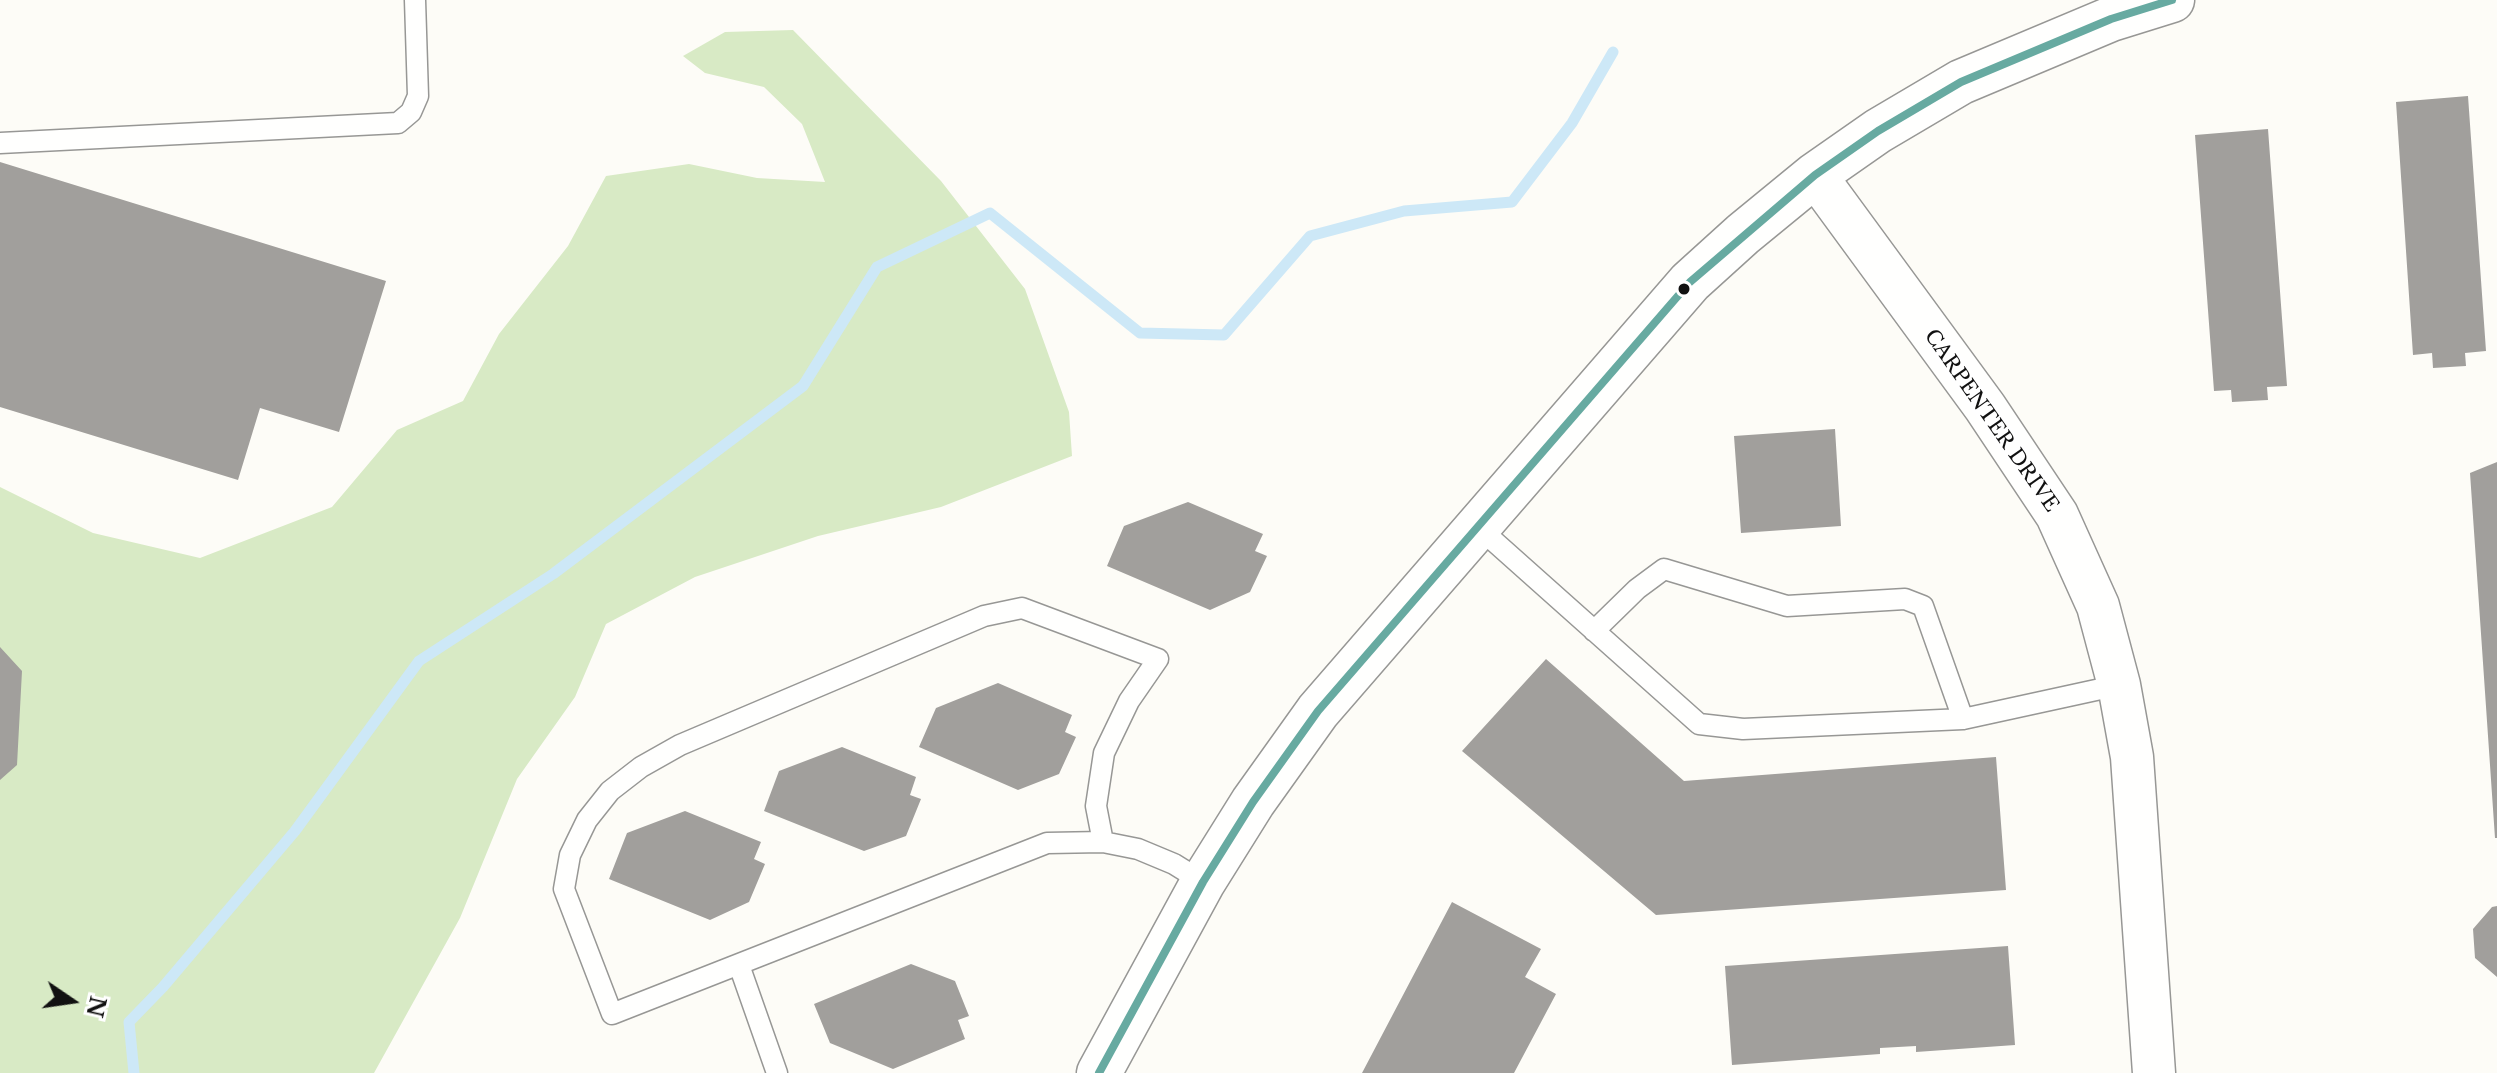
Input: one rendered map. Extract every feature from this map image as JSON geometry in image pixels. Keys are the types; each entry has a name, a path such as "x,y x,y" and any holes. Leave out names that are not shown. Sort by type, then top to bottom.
{"street":[{"path":"1099,1073 1203,882 1253,802 1318,711 1690,282 1815,175 1878,131 1961,82 2111,19 2172,0"},
{"name":"CARPENTER DRIVE","path":"1815,175 1985,407 2057,515 2098,606 2119,685 2132,757 2154,1073"}],"lane":[{"path":"0,143 398,123 411,112 418,96 415,0"},
{"path":"1478,527 1699,724 1743,729 1963,719 2119,685"},
{"path":"1594,631 1637,589 1664,569 1787,606 1905,599 1923,606 1963,719"},
{"path":"1103,842 1096,806 1104,753 1129,701 1158,659 1022,608 984,616 680,745 641,767 610,791 587,820 570,855 564,889 612,1014 1047,843 1103,842 1138,849 1174,864 1203,882"},
{"path":"739,965 777,1073"}],"green space":[{"path":"793,30 941,181 1025,289 1069,412 1072,456 941,507 818,536 695,577 606,624 575,697 517,779 460,918 374,1073 0,1073 0,487 93,533 200,558 332,507 397,430 463,401 499,334 568,246 606,176 689,164 757,178 825,182 802,124 764,87 705,73 683,56 725,32"}],"building":[{"path":"2468,96 2486,351 2465,353 2466,366 2433,368 2432,353 2413,355 2396,102"},
{"path":"2268,129 2287,386 2267,387 2268,400 2232,402 2231,390 2214,391 2195,135"},
{"path":"0,162 386,281 339,432 260,408 238,480 0,407"},
{"path":"1835,429 1841,526 1741,533 1734,436"},
{"path":"2497,462 2497,838 2495,838 2470,473"},
{"path":"1188,502 1263,534 1255,551 1267,556 1250,592 1210,610 1107,566 1124,526"},
{"path":"0,647 22,671 17,765 0,780"},
{"path":"1546,659 1684,781 1996,757 2006,890 1656,915 1462,751"},
{"path":"998,683 1072,715 1065,732 1076,737 1059,774 1018,790 919,747 936,708"},
{"path":"842,747 916,777 910,795 921,799 906,836 864,851 764,811 779,771"},
{"path":"685,811 761,842 754,859 765,864 749,902 710,920 609,879 627,833"},
{"path":"1452,902 1541,949 1525,977 1556,994 1514,1073 1362,1073"},
{"path":"2497,906 2497,977 2475,958 2473,929 2492,907"},
{"path":"2008,946 2015,1045 1916,1052 1916,1046 1880,1048 1880,1054 1732,1065 1725,966"},
{"path":"911,964 955,981 969,1016 958,1020 965,1039 893,1069 830,1043 814,1004"}],"waterway":[{"path":"134,1073 129,1022 163,987 295,831 419,661 553,574 803,386 877,267 990,213 1140,333 1224,335 1310,236 1404,211 1512,202 1572,123 1613,52"}],"transit line":[{"path":"1099,1073 1203,882 1253,802 1318,711 1690,282 1815,175 1878,131 1961,82 2111,19 2172,0"}]}
